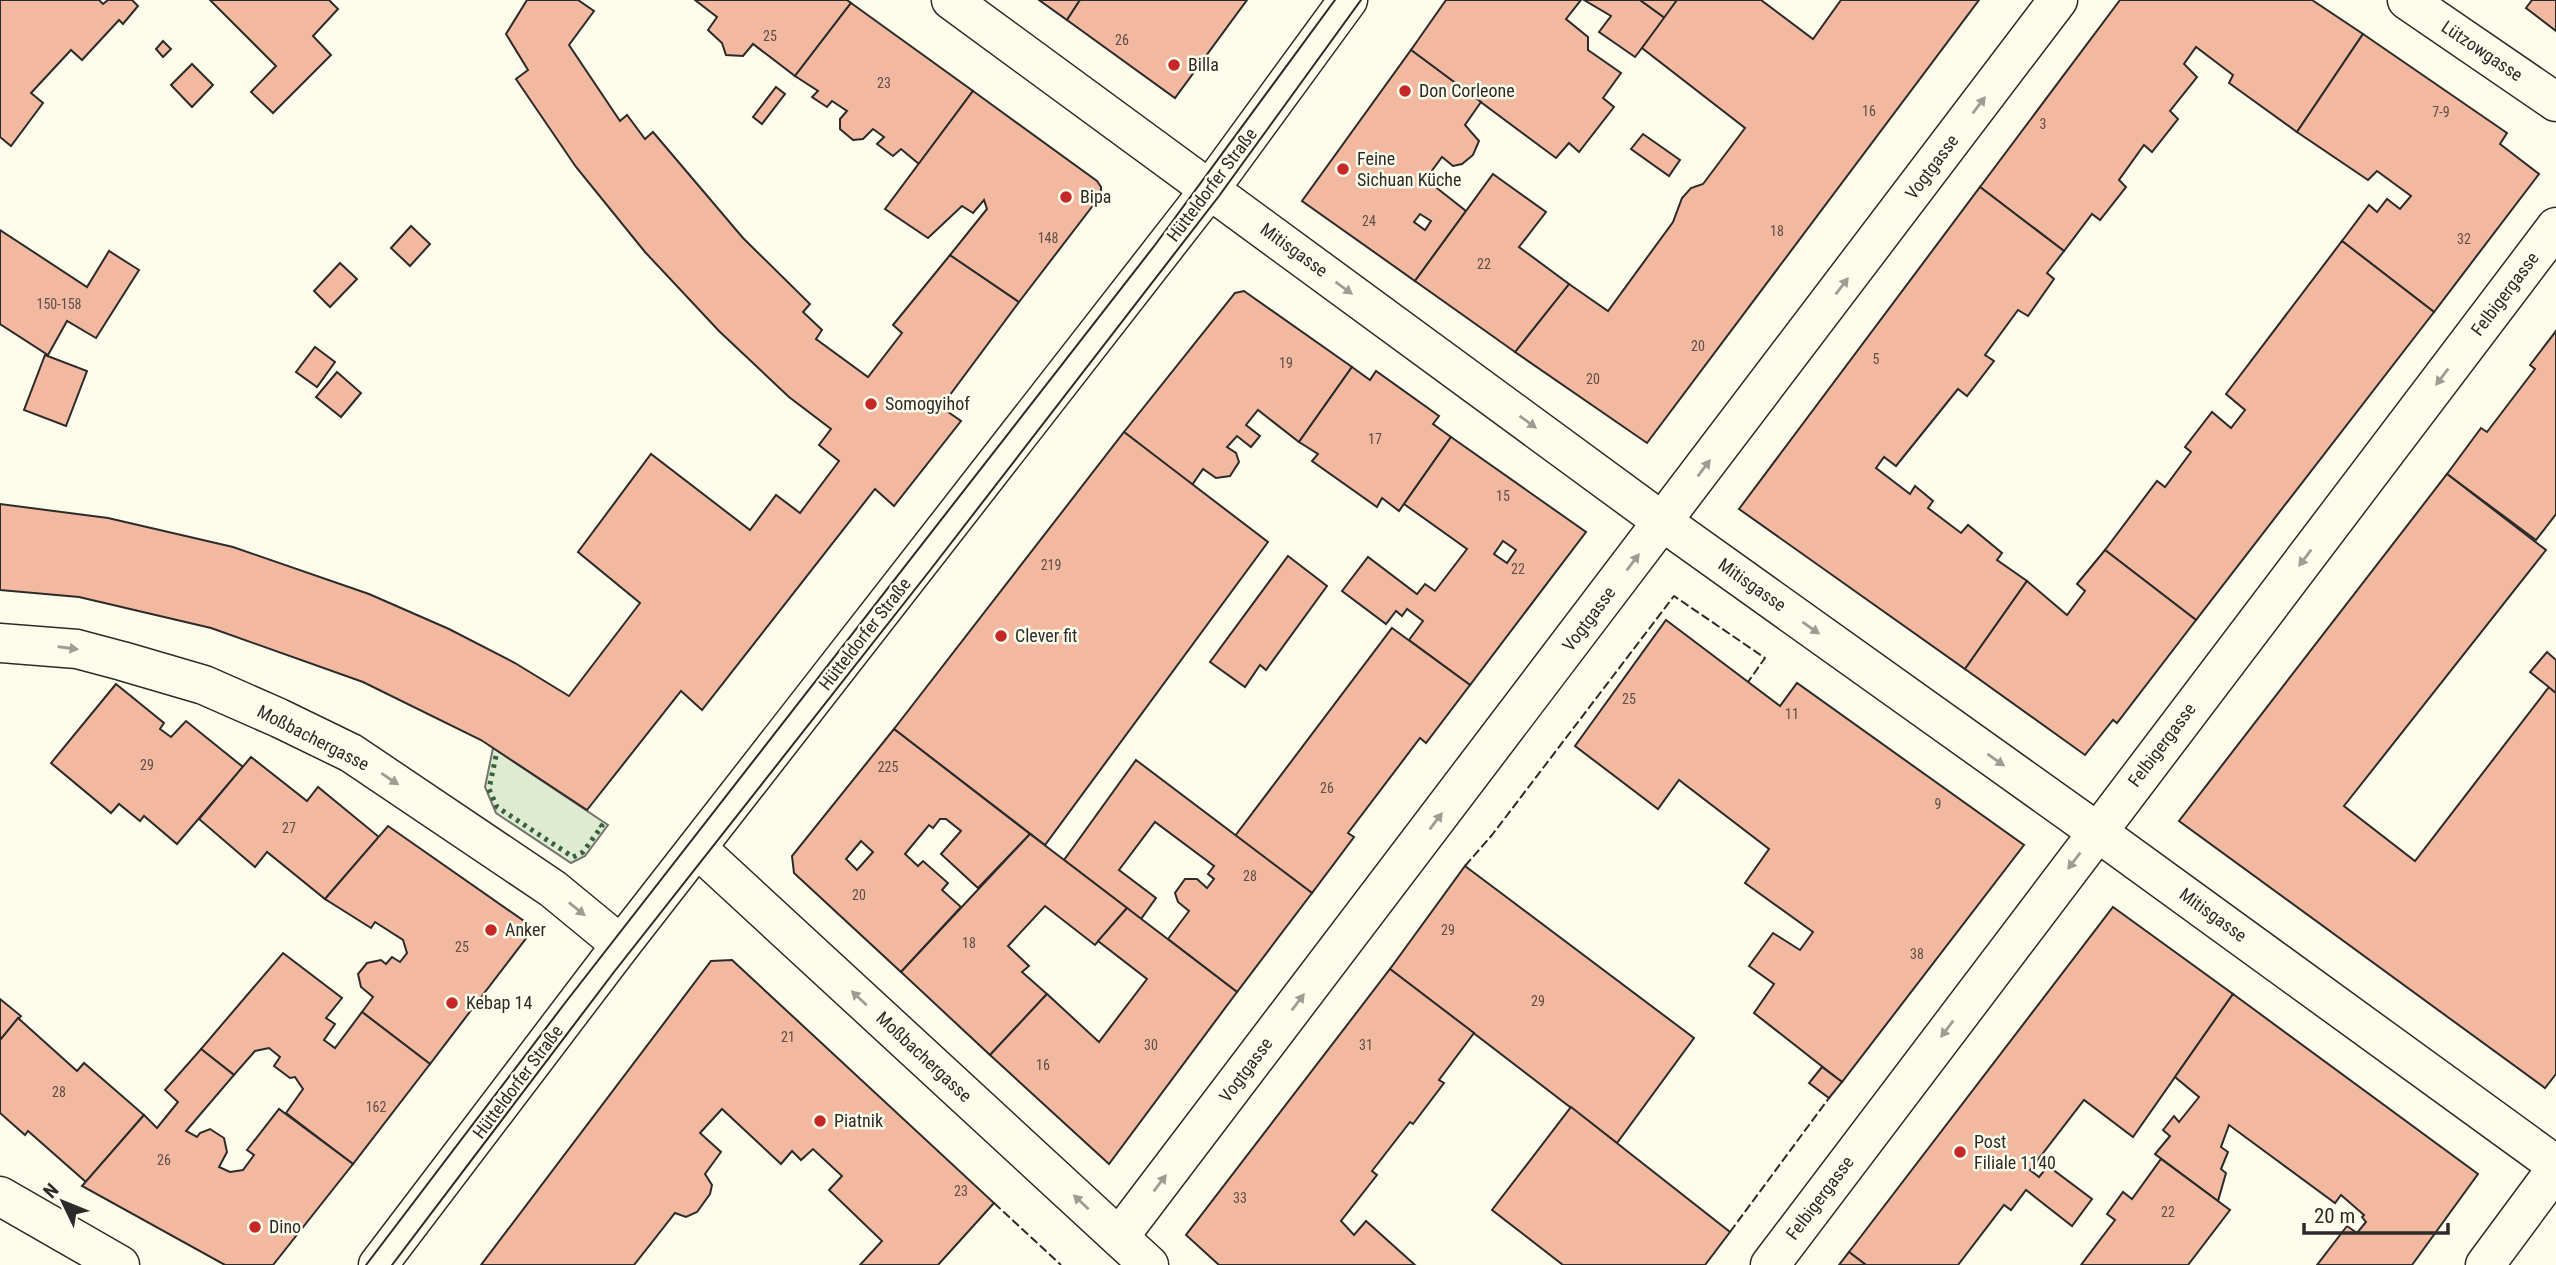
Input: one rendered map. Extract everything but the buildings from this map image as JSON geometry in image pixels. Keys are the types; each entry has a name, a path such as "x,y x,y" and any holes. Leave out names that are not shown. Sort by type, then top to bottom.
{"street":[{"name":"Mitisgasse","path":"951,0 1663,522 2096,831 2556,1167"},
{"name":"Hütteldorfer Straße","path":"378,1265 621,946 1210,189 1348,0"},
{"name":"Vogtgasse","path":"1119,1237 2058,0"},
{"name":"Lützowgasse","path":"2407,0 2556,102"},
{"name":"Felbigergasse","path":"1770,1265 2096,831 2556,227"},
{"name":"Moßbachergasse","path":"0,643 77,649 204,685 351,753 553,889 621,946"},
{"name":"Moßbachergasse","path":"698,849 1149,1265"},
{"path":"2485,1265 2556,1167"},
{"path":"0,1196 120,1265"}],"green space":[{"path":"493,748 608,825 585,856 571,863 496,813 485,787"}],"tram line":[{"path":"366,1265 565,1003 1155,245 1335,0"},
{"path":"392,1265 614,972 931,569 1219,196 1361,0"}],"hedge":[{"path":"496,756 489,789 497,807 573,857 583,852 602,826 596,822"}],"fence":[{"path":"1465,866 1492,835 1674,596 1765,658 1748,682"},
{"path":"1730,1232 1829,1098"},
{"path":"994,1203 1061,1265"}],"place":[{"name":"Billa","path":"1174,65"},
{"name":"Don Corleone","path":"1405,91"},
{"name":"Feine Sichuan Küche","path":"1343,169"},
{"name":"Bipa","path":"1066,197"},
{"name":"Somogyihof","path":"871,404"},
{"name":"Clever fit","path":"1001,636"},
{"name":"Anker","path":"491,930"},
{"name":"Kebap 14","path":"452,1003"},
{"name":"Piatnik","path":"820,1121"},
{"name":"Post Filiale 1140","path":"1960,1152"},
{"name":"Dino","path":"255,1227"}]}
